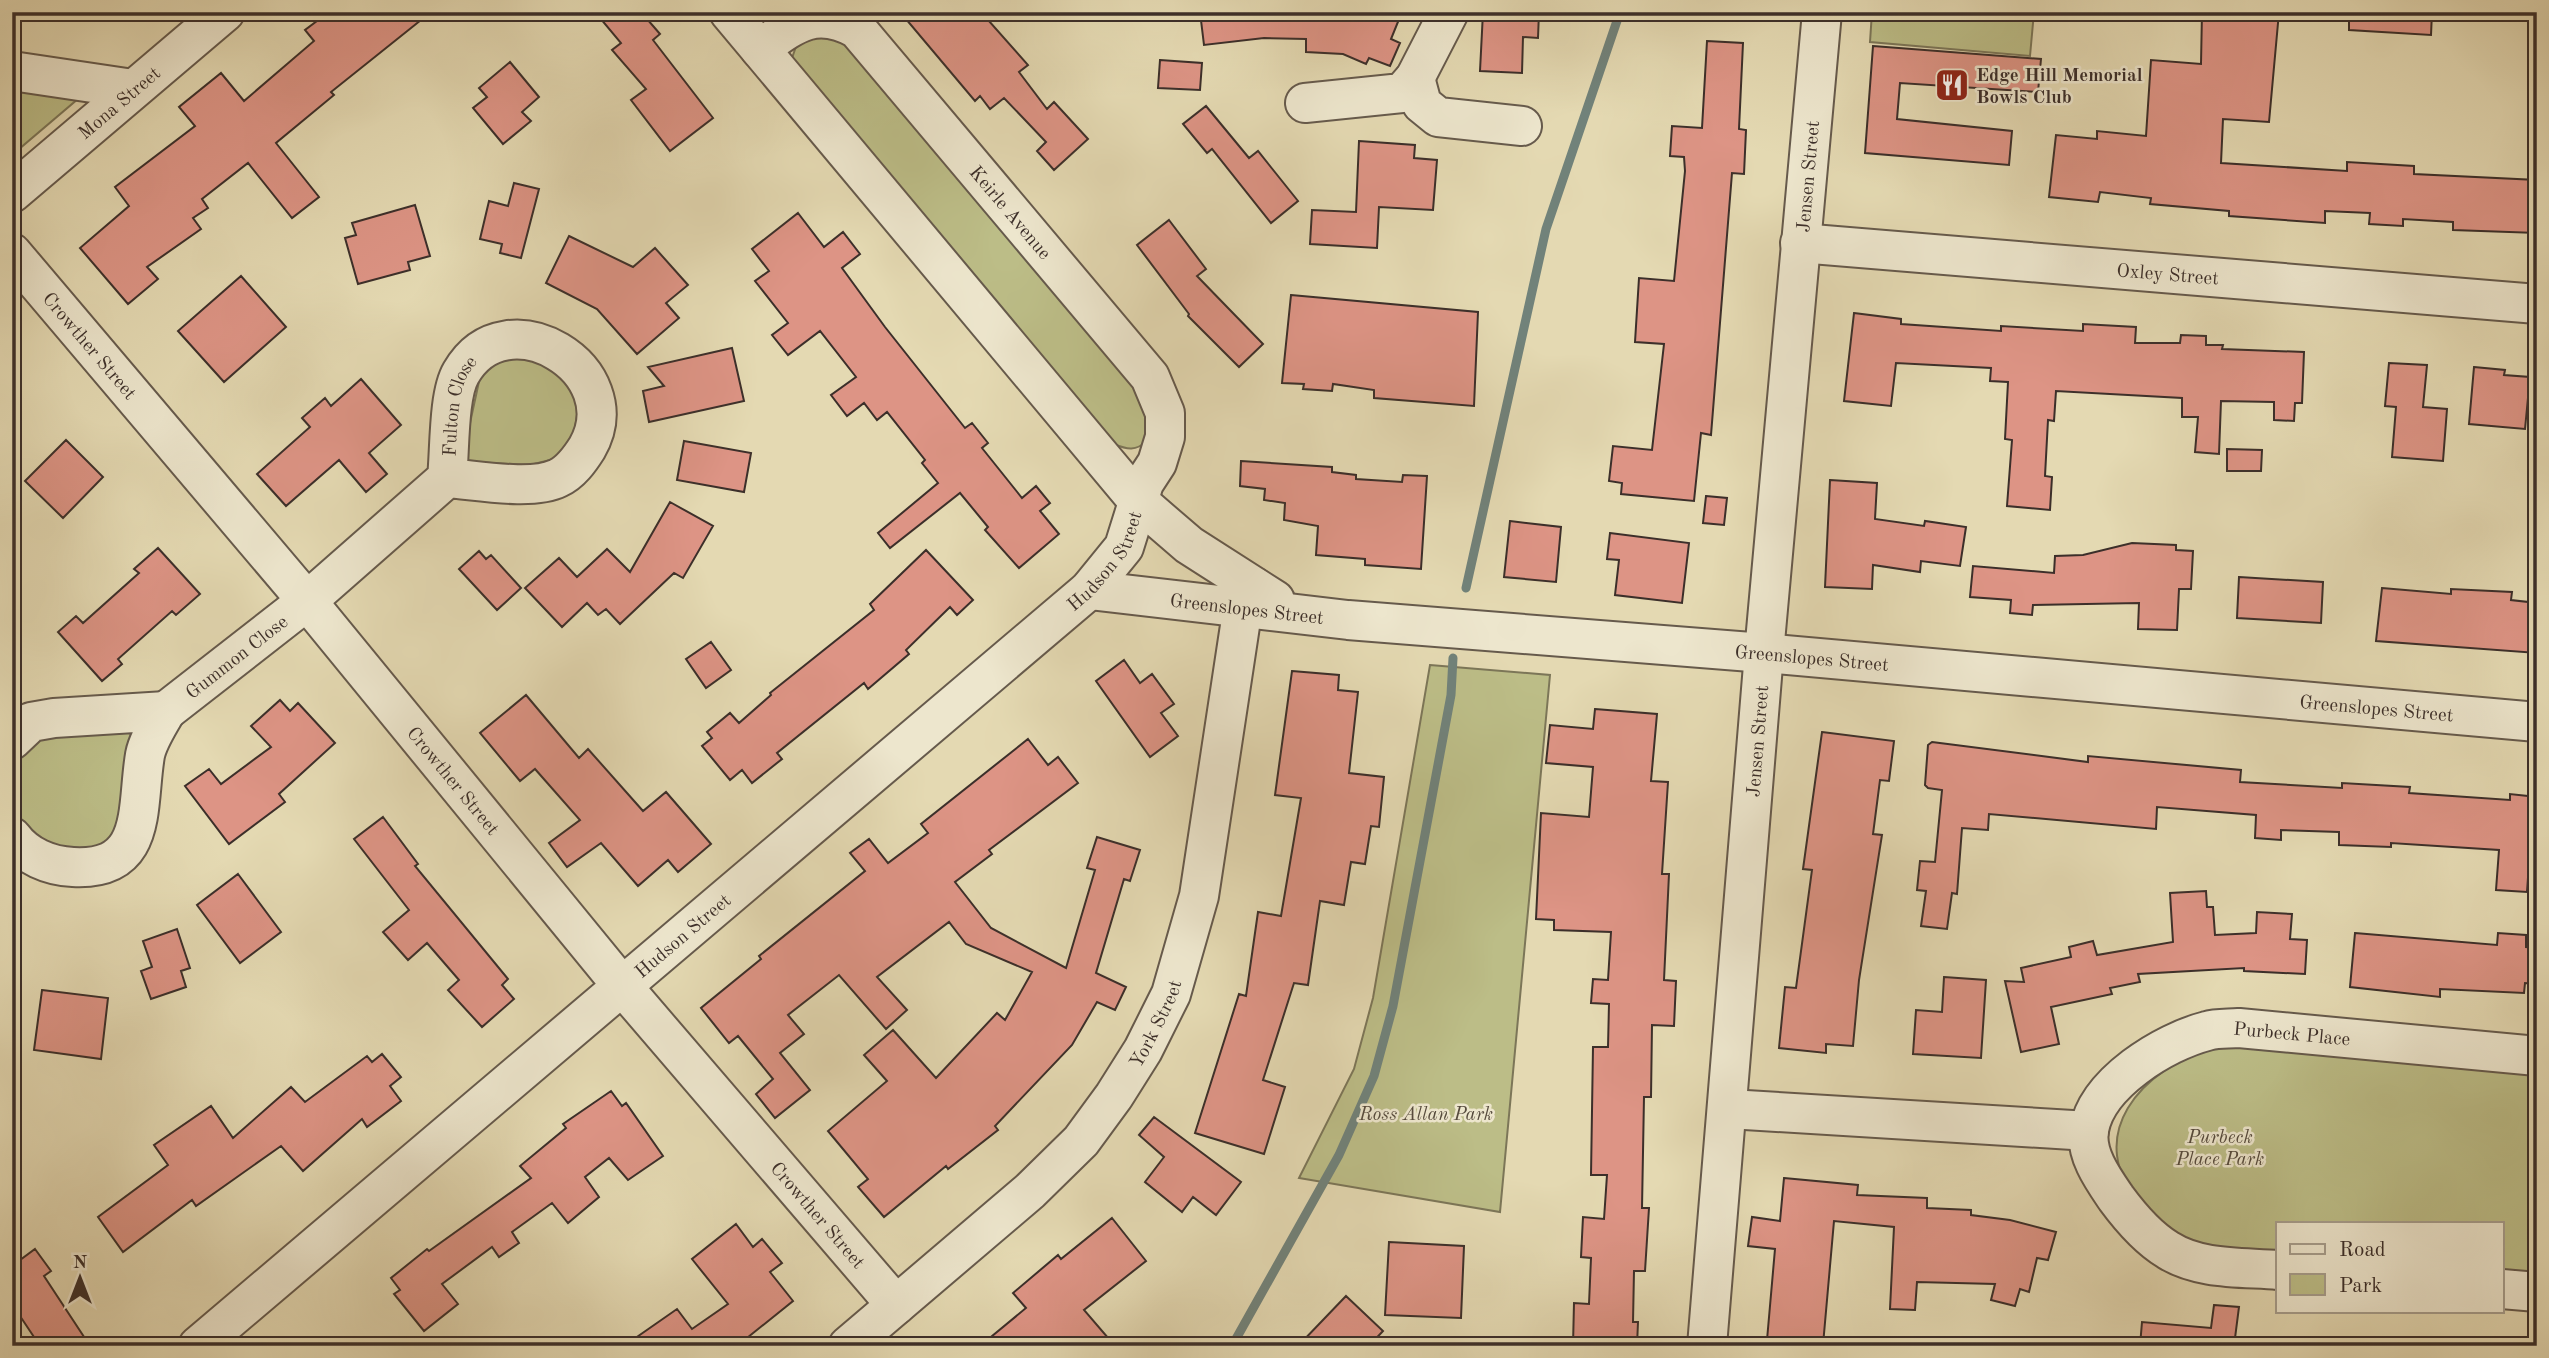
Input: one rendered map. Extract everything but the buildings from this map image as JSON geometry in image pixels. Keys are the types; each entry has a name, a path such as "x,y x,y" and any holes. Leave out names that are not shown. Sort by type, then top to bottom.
{"street":[{"name":"Mona Street","path":"12,194 225,12"},
{"path":"729,12 1138,501 1248,597"},
{"path":"1305,103 1402,93 1415,78 1449,12"},
{"name":"Jensen Street","path":"1707,1346 1729,1109 1764,653 1822,12"},
{"name":"Keirle Avenue","path":"760,49 803,20 839,19 857,29 1141,366 1159,394 1165,413 1166,437 1157,463 1144,482 1138,501"},
{"path":"12,71 133,89"},
{"path":"1415,78 1422,104 1438,117 1522,126"},
{"name":"Oxley Street","path":"1800,243 2537,304"},
{"name":"Crowther Street","path":"12,253 307,601 623,987 896,1305"},
{"name":"Fulton Close","path":"307,601 447,478 459,376 471,358 492,345 515,340 539,342 561,352 579,368 591,390 596,415 591,441 578,463 558,478 533,484 447,478"},
{"name":"Hudson Street","path":"198,1346 1089,590 1124,548 1138,501"},
{"name":"Greenslopes Street","path":"1089,590 1248,597 1348,620 1764,653 2537,722"},
{"name":"York Street","path":"848,1346 1030,1191 1081,1140 1114,1096 1171,994 1199,896 1248,597"},
{"name":"Gummon Close","path":"12,837 34,857 58,866 83,868 108,861 130,847 137,828 146,752 166,711 307,601"},
{"name":"Gummon Close","path":"12,740 31,722 54,718 166,711"},
{"name":"Purbeck Place","path":"2089,1131 2095,1112 2129,1071 2154,1054 2208,1030 2239,1028 2537,1056"},
{"path":"1729,1109 2089,1131 2091,1153 2102,1178 2125,1211 2169,1251 2213,1265 2276,1270"},
{"path":"2504,1289 2537,1293"}],"green space":[{"path":"1872,12 2034,12 2030,56 1870,42"},
{"path":"836,32 1144,392 1148,441 1139,447 1131,448 1114,444 791,61 800,35"},
{"path":"12,85 79,98 12,155"},
{"path":"539,354 581,394 570,455 530,465 455,461 465,446 483,363"},
{"name":"Ross Allan Park","path":"1430,665 1550,675 1500,1212 1299,1178 1354,1069 1373,998"},
{"path":"140,727 117,838 97,855 62,855 24,832 12,808 12,750 30,734"},
{"name":"Purbeck Place Park","path":"2216,1047 2256,1047 2537,1072 2537,1279 2504,1276 2504,1222 2276,1222 2276,1256 2198,1248 2173,1238 2143,1207 2125,1181 2117,1155 2118,1131 2128,1108 2144,1088 2164,1071 2189,1057"}],"waterway":[{"path":"1466,588 1546,229 1620,12"},
{"path":"1232,1346 1339,1155 1374,1076 1393,1006 1451,695 1453,658"}],"place":[{"name":"Edge Hill Memorial Bowls Club","path":"1952,85"}]}
